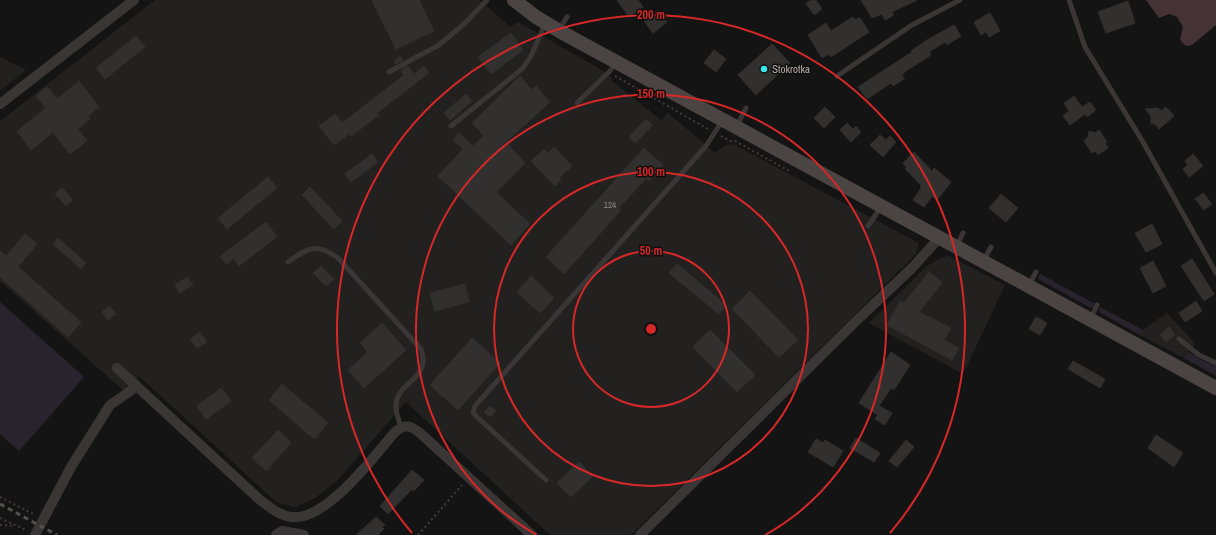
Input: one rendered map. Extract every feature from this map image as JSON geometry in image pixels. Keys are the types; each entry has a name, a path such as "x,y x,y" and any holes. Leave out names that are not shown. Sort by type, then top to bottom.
{"main road":[{"path":"514,0 559,31 615,62 1216,388"}],"street":[{"path":"0,104 134,0"},
{"path":"640,535 854,323 912,268 939,238"},
{"path":"117,368 270,508 290,517 308,516 317,512 329,503 362,470 401,427 413,427 532,535"},
{"path":"34,535 44,520 71,467 110,405 136,387"},
{"path":"276,535 282,531 304,535"}],"lane":[{"path":"389,72 439,45 455,32 487,0"},
{"path":"836,76 912,25 960,0"},
{"path":"1069,0 1085,47 1143,142 1216,273"},
{"path":"559,31 567,17"},
{"path":"451,126 522,69 531,56 539,35 546,23"},
{"path":"578,103 607,74 615,62"},
{"path":"736,128 746,108"},
{"path":"546,480 477,417 473,412 475,406 706,146 722,121"},
{"path":"868,226 881,206"},
{"path":"956,247 963,232"},
{"path":"984,262 991,247"},
{"path":"288,262 308,248 318,248 329,251 338,258 418,345 424,358 424,366 401,393 396,405 401,427"},
{"path":"1029,286 1036,272"},
{"path":"1090,320 1097,305"},
{"path":"1179,339 1199,355 1216,362"}],"path":[{"path":"418,535 468,478"},
{"path":"0,498 44,520"},
{"path":"0,518 16,526 0,525"}],"shaded area":[{"path":"155,0 480,0 510,27 518,22 604,71 612,78 611,80 661,120 668,113 715,153 726,145 733,144 919,243 916,254 631,535 550,535 406,402 338,480 315,498 295,507 276,502 139,376 125,392 0,281 0,121"},
{"path":"1146,0 1216,0 1216,25 1192,45 1190,46 1183,44 1180,39 1183,27 1177,17 1169,14 1159,18"},
{"path":"0,57 26,70 0,91"},
{"path":"947,255 1005,285 963,374 869,323 927,266"},
{"path":"1040,274 1095,304 1091,308 1038,279"},
{"path":"0,302 84,377 19,451 0,434"},
{"path":"1100,307 1143,330 1140,335 1099,312"},
{"path":"1167,313 1195,343 1184,358 1140,335 1143,330"},
{"path":"1189,352 1201,360 1216,366 1216,376 1184,358"}],"building":[{"path":"372,0 419,0 434,31 396,49"},
{"path":"617,0 638,0 643,7 629,17"},
{"path":"816,0 822,9 814,15 806,3"},
{"path":"861,0 917,0 892,12 894,15 885,20 882,14 872,18"},
{"path":"1128,1 1135,23 1106,33 1098,12"},
{"path":"658,10 667,22 653,33 644,21"},
{"path":"990,13 1000,31 989,37 986,32 981,35 974,22"},
{"path":"853,17 855,20 860,18 869,32 831,57 829,54 822,58 808,35 826,23 831,31"},
{"path":"954,25 961,36 947,45 945,42 929,52 931,55 902,75 904,79 893,86 891,83 867,99 858,87 912,52 911,51 927,40"},
{"path":"511,33 523,50 491,74 478,57"},
{"path":"136,36 145,47 105,79 96,68"},
{"name":"Stokrotka","path":"772,44 790,63 756,95 738,75"},
{"path":"714,50 726,59 716,72 704,63"},
{"path":"400,56 403,60 396,64 394,61"},
{"path":"408,66 414,74 424,66 429,73 377,113 379,115 351,136 350,133 334,145 319,126 335,114 342,123 404,75 401,70"},
{"path":"520,76 532,90 536,86 550,102 506,142 525,163 496,192 530,224 511,245 438,176 463,149 453,140 459,133 473,146 484,136 472,123"},
{"path":"79,81 99,107 88,116 90,119 78,129 87,141 70,154 53,132 31,150 17,131 46,108 36,96 47,87 57,99"},
{"path":"466,94 472,101 450,120 444,113"},
{"path":"1074,96 1082,107 1090,102 1096,110 1087,117 1085,114 1070,125 1063,116 1069,111 1064,103"},
{"path":"825,107 835,117 824,128 814,118"},
{"path":"1166,107 1174,116 1159,129 1155,124 1151,124 1151,116 1145,109 1158,108 1161,111"},
{"path":"646,119 653,125 635,143 629,137"},
{"path":"847,123 853,129 856,126 861,132 851,142 840,130"},
{"path":"1099,130 1107,142 1105,143 1108,148 1098,155 1095,151 1092,153 1084,141 1088,137 1089,131 1095,133"},
{"path":"880,135 886,140 890,136 896,142 883,157 870,145"},
{"path":"554,147 572,166 559,178 561,180 555,186 531,161 544,149 548,153"},
{"path":"644,148 663,165 649,181 646,179 618,208 621,210 564,274 546,257"},
{"path":"914,152 932,171 934,168 951,182 937,200 932,196 924,207 913,200 921,188 921,185 905,169 907,168 903,163"},
{"path":"372,154 378,162 351,182 345,174"},
{"path":"1193,154 1203,166 1189,177 1183,169 1188,165 1185,161"},
{"path":"268,177 277,188 227,229 218,218"},
{"path":"310,187 342,221 334,229 302,195"},
{"path":"62,188 73,200 66,206 55,194"},
{"path":"1203,193 1212,204 1204,210 1195,199"},
{"path":"1001,194 1018,208 1006,222 989,208"},
{"path":"266,222 277,237 239,266 234,258 226,264 220,256"},
{"path":"1152,224 1162,244 1146,252 1135,233"},
{"path":"25,234 37,244 18,267 81,322 68,337 0,277 0,251 6,256"},
{"path":"58,238 86,263 81,269 53,244"},
{"path":"1192,259 1214,294 1204,301 1181,266"},
{"path":"1153,261 1166,286 1153,293 1140,268"},
{"path":"677,264 726,305 719,314 669,273"},
{"path":"321,266 334,279 326,286 313,273"},
{"path":"929,272 942,283 919,312 951,328 944,340 959,348 952,360 887,325 900,301 904,303"},
{"path":"531,276 554,298 540,313 517,292"},
{"path":"187,277 193,285 180,293 175,285"},
{"path":"465,284 469,302 435,311 430,293"},
{"path":"750,291 798,340 779,357 732,309"},
{"path":"1196,301 1202,311 1185,322 1179,313"},
{"path":"110,306 116,314 108,320 102,312"},
{"path":"1036,317 1047,323 1040,335 1029,329"},
{"path":"382,323 406,350 364,388 348,370 368,352 360,343"},
{"path":"1169,327 1175,335 1166,342 1160,335"},
{"path":"710,330 755,375 737,392 693,347"},
{"path":"200,332 207,342 197,348 190,339"},
{"path":"472,338 500,363 458,410 430,385"},
{"path":"891,352 910,365 894,390 891,388 879,406 892,413 885,425 875,419 878,415 859,403"},
{"path":"1073,361 1105,379 1100,388 1068,369"},
{"path":"282,384 328,423 314,439 269,400"},
{"path":"221,388 231,401 206,419 197,406"},
{"path":"490,406 496,411 490,417 484,412"},
{"path":"278,430 291,443 266,471 252,458"},
{"path":"1156,435 1183,453 1174,467 1148,448"},
{"path":"856,438 880,453 874,462 850,448"},
{"path":"816,439 823,443 825,440 843,451 833,467 808,452"},
{"path":"906,440 914,447 897,467 889,461"},
{"path":"579,462 593,476 571,497 557,483"},
{"path":"412,470 424,480 414,491 412,489 388,514 380,506"},
{"path":"376,517 385,525 382,527 384,529 378,535 356,535"}],"railway":[{"path":"0,504 57,535"}],"place":[{"name":"Stokrotka","path":"764,69"}]}
